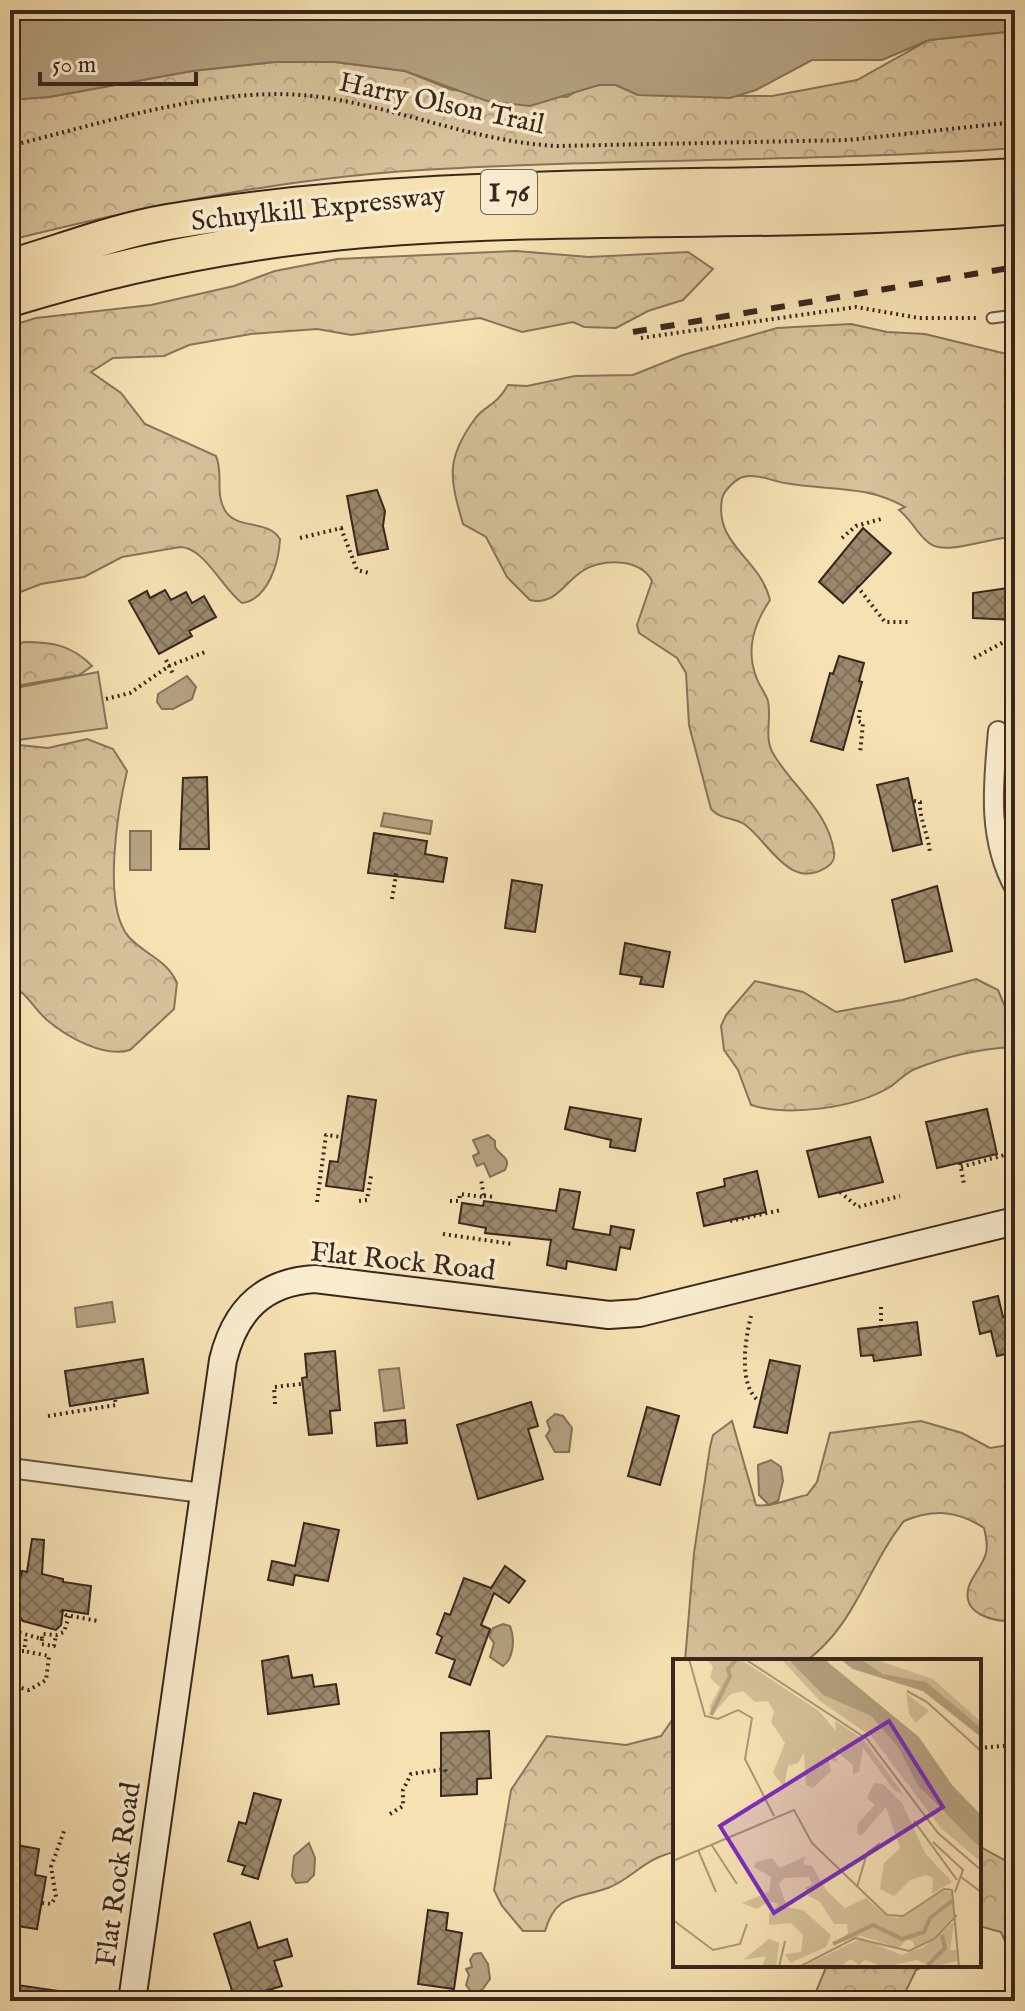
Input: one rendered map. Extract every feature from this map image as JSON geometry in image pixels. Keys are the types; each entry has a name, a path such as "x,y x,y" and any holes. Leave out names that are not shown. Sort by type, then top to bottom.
{"highway":[{"name":"Schuylkill Expressway","path":"10,267 165,223 388,194 909,183 1015,176"},
{"name":"Schuylkill Expressway","path":"10,299 195,254 340,232 433,226 835,215 1015,206"}],"street":[{"path":"998,731 994,821 997,846 1015,889"},
{"name":"Flat Rock Road","path":"132,2001 202,1493 230,1337 249,1304 278,1286 301,1280 333,1280 609,1315 639,1313 1015,1221"},
{"path":"10,1468 202,1493"}],"lane":[{"path":"992,318 1015,315"}],"path":[{"name":"Harry Olson Trail","path":"10,146 107,121 261,94 320,97 474,135 546,145 849,140 1015,122"},
{"path":"641,338 856,307 919,318 992,318"},
{"path":"842,538 856,526 881,519"},
{"path":"300,538 343,527 357,570 369,573"},
{"path":"857,586 885,622 910,622"},
{"path":"974,658 1015,636"},
{"path":"106,699 130,693 169,666 205,652"},
{"path":"166,660 174,676"},
{"path":"860,710 858,721 863,723 860,754"},
{"path":"914,801 920,802 924,825 929,832 930,854"},
{"path":"392,899 397,869"},
{"path":"317,1202 326,1135 341,1137"},
{"path":"964,1184 960,1165 1012,1153"},
{"path":"359,1201 367,1200 371,1176"},
{"path":"481,1179 484,1196"},
{"path":"840,1192 858,1207 900,1196"},
{"path":"450,1201 459,1201 460,1194 494,1197"},
{"path":"730,1221 781,1210"},
{"path":"443,1234 512,1244"},
{"path":"881,1307 881,1326"},
{"path":"751,1316 746,1382 750,1394 759,1401"},
{"path":"275,1404 274,1387 301,1384"},
{"path":"48,1416 116,1405 115,1400"},
{"path":"61,1610 69,1616 98,1621"},
{"path":"12,1612 12,1624 17,1632 42,1639"},
{"path":"56,1635 54,1646 41,1644 42,1634 64,1632 69,1616"},
{"path":"24,1651 26,1637"},
{"path":"10,1651 49,1656 46,1680 29,1690 10,1685"},
{"path":"981,1748 1015,1745"},
{"path":"390,1814 403,1806 403,1790 411,1774 445,1769 446,1773"},
{"path":"42,1903 51,1904 56,1897 51,1867 64,1831"}],"green space":[{"path":"1015,31 1015,148 871,156 512,166 331,178 224,194 10,240 13,99 49,97 192,71 274,62 335,62 405,71 452,90 567,97 580,89 616,85 638,95 772,96 857,80 929,40"},
{"path":"516,251 589,257 688,252 713,269 683,300 648,311 616,328 584,327 573,322 522,332 480,318 351,335 317,329 251,334 189,345 164,356 113,358 91,372 121,393 145,424 216,456 220,499 226,512 238,521 268,529 280,539 271,578 259,594 242,603 205,561 189,549 180,547 122,557 84,577 41,584 10,596 10,326 36,318 151,305 234,286 275,271 337,259"},
{"path":"851,324 887,332 925,334 1015,356 1015,537 958,547 937,547 929,543 899,510 905,507 861,491 748,476 740,478 725,492 721,515 725,528 765,585 770,600 756,628 752,658 758,682 768,701 771,749 818,812 831,838 834,852 833,861 827,867 814,873 801,873 780,861 744,824 711,809 689,725 686,673 677,658 639,633 637,625 652,581 647,574 640,568 622,563 592,566 554,596 539,601 530,600 507,577 486,537 463,524 453,482 454,459 478,415 499,398 508,385 527,386 575,376 633,375 683,355 777,328"},
{"path":"24,642 61,646 77,653 92,666 79,675 10,687 10,646"},
{"path":"98,672 107,728 10,741 10,689"},
{"path":"87,739 113,749 127,771 114,856 120,921 128,936 161,962 177,983 174,1009 130,1050 120,1052 98,1049 65,1033 10,985 10,744 48,748"},
{"path":"976,979 998,990 1015,1031 1012,1047 987,1049 927,1064 890,1087 859,1100 802,1110 766,1109 751,1105 738,1070 724,1050 721,1026 726,1015 755,981 803,992 836,1012 902,1000"},
{"path":"732,1421 756,1505 761,1506 807,1495 817,1482 830,1433 921,1421 962,1433 990,1448 1015,1444 1015,1621 981,1615 970,1604 969,1586 986,1553 984,1528 954,1515 925,1514 904,1521 837,1631 808,1659 685,1659 694,1553 713,1435"},
{"path":"673,1719 673,1853 647,1863 608,1888 569,1899 555,1910 545,1931 523,1931 502,1906 494,1890 511,1790 547,1736 626,1745 661,1736"},
{"path":"981,1847 1015,1866 1015,2001 1004,2001 1010,1953 1001,1932 981,1927"},
{"path":"826,1967 923,1967 916,1970 901,2001 812,2001"}],"shaded area":[{"path":"10,10 1015,10 1015,31 929,40 882,60 812,60 756,90 730,98 638,95 616,85 599,85 530,106 487,101 405,71 335,62 274,62 192,71 49,97 10,100"},
{"path":"187,676 196,687 192,699 173,709 162,709 157,702 158,694"},
{"path":"384,813 432,821 430,834 381,826"},
{"path":"130,831 151,831 151,870 130,870"},
{"path":"488,1135 507,1162 505,1170 490,1177 484,1163 477,1166 473,1156 479,1153 473,1140"},
{"path":"112,1302 115,1322 77,1327 75,1308"},
{"path":"399,1368 404,1408 384,1411 379,1370"},
{"path":"555,1414 563,1416 572,1428 569,1452 555,1452 546,1436 550,1430 547,1421"},
{"path":"771,1460 781,1467 783,1481 778,1501 769,1505 759,1495 758,1465"},
{"path":"503,1624 510,1626 513,1642 509,1658 503,1666 490,1657 494,1643 489,1636 493,1628"},
{"path":"309,1843 315,1858 314,1875 307,1882 296,1883 292,1876 294,1856"},
{"path":"481,1953 488,1964 490,1979 482,1990 472,1993 466,1985 469,1975 466,1969 472,1967 470,1960 474,1954"}],"building":[{"path":"377,490 385,511 383,526 388,549 358,555 347,496"},
{"path":"863,528 891,553 843,603 819,582"},
{"path":"1015,587 1015,620 973,618 973,593"},
{"path":"165,590 171,600 186,592 192,603 204,596 216,617 189,631 192,636 159,654 129,601 147,591 150,598"},
{"path":"839,656 864,663 859,681 862,682 843,750 811,741 830,673 833,674"},
{"path":"207,777 209,849 180,849 183,778"},
{"path":"908,778 922,844 893,851 877,785"},
{"path":"374,833 427,841 425,854 447,858 443,882 368,873"},
{"path":"512,880 542,885 535,932 505,928"},
{"path":"937,886 952,951 905,962 892,900"},
{"path":"625,943 670,952 663,987 640,984 642,977 620,974"},
{"path":"348,1096 376,1100 363,1191 326,1186 330,1161 338,1162"},
{"path":"570,1107 641,1119 635,1151 610,1147 611,1140 565,1129"},
{"path":"987,1109 997,1154 937,1168 926,1122"},
{"path":"870,1137 883,1182 819,1197 807,1151"},
{"path":"757,1171 766,1212 704,1226 697,1193 725,1186 724,1179"},
{"path":"560,1189 580,1192 573,1229 610,1235 611,1226 634,1230 630,1249 620,1247 616,1270 567,1261 566,1269 547,1265 551,1240 485,1233 486,1228 459,1223 462,1203 483,1206 484,1201 556,1211"},
{"path":"998,1296 1003,1317 1015,1314 1015,1352 997,1356 991,1331 980,1334 973,1302"},
{"path":"917,1322 921,1355 874,1361 873,1355 861,1356 858,1329"},
{"path":"335,1351 340,1410 330,1411 332,1433 309,1435 302,1378 307,1377 305,1354"},
{"path":"143,1359 148,1393 70,1406 65,1371"},
{"path":"770,1360 800,1366 787,1433 754,1427"},
{"path":"531,1402 538,1426 528,1429 543,1479 478,1499 457,1425"},
{"path":"647,1407 679,1416 660,1485 628,1476"},
{"path":"405,1420 407,1443 377,1446 375,1423"},
{"path":"304,1523 339,1530 328,1581 295,1575 293,1585 268,1580 272,1561 295,1566"},
{"path":"32,1539 44,1540 42,1574 63,1579 63,1582 91,1586 88,1614 63,1610 61,1625 56,1630 23,1621 16,1613 10,1612 10,1575 21,1576 22,1571 27,1572"},
{"path":"505,1566 525,1581 509,1603 494,1593 481,1625 490,1629 470,1685 449,1677 455,1660 436,1653 442,1637 437,1634 445,1613 450,1615 464,1578 491,1588"},
{"path":"288,1656 292,1678 312,1675 314,1687 336,1684 339,1704 268,1714 262,1661"},
{"path":"489,1731 491,1778 477,1779 477,1794 441,1796 441,1733"},
{"path":"254,1793 281,1800 258,1879 242,1874 245,1866 228,1861 239,1822 246,1824"},
{"path":"16,1845 39,1849 35,1875 46,1877 37,1929 10,1925 10,1884"},
{"path":"428,1910 448,1913 446,1930 462,1933 454,1989 418,1984"},
{"path":"250,1922 258,1948 287,1939 292,1956 274,1961 282,1986 265,1991 267,1998 250,2001 248,1996 235,2000 214,1934"},
{"path":"10,1984 59,1991 59,2001 10,2001"}],"railway":[{"path":"633,332 1015,267"}]}
